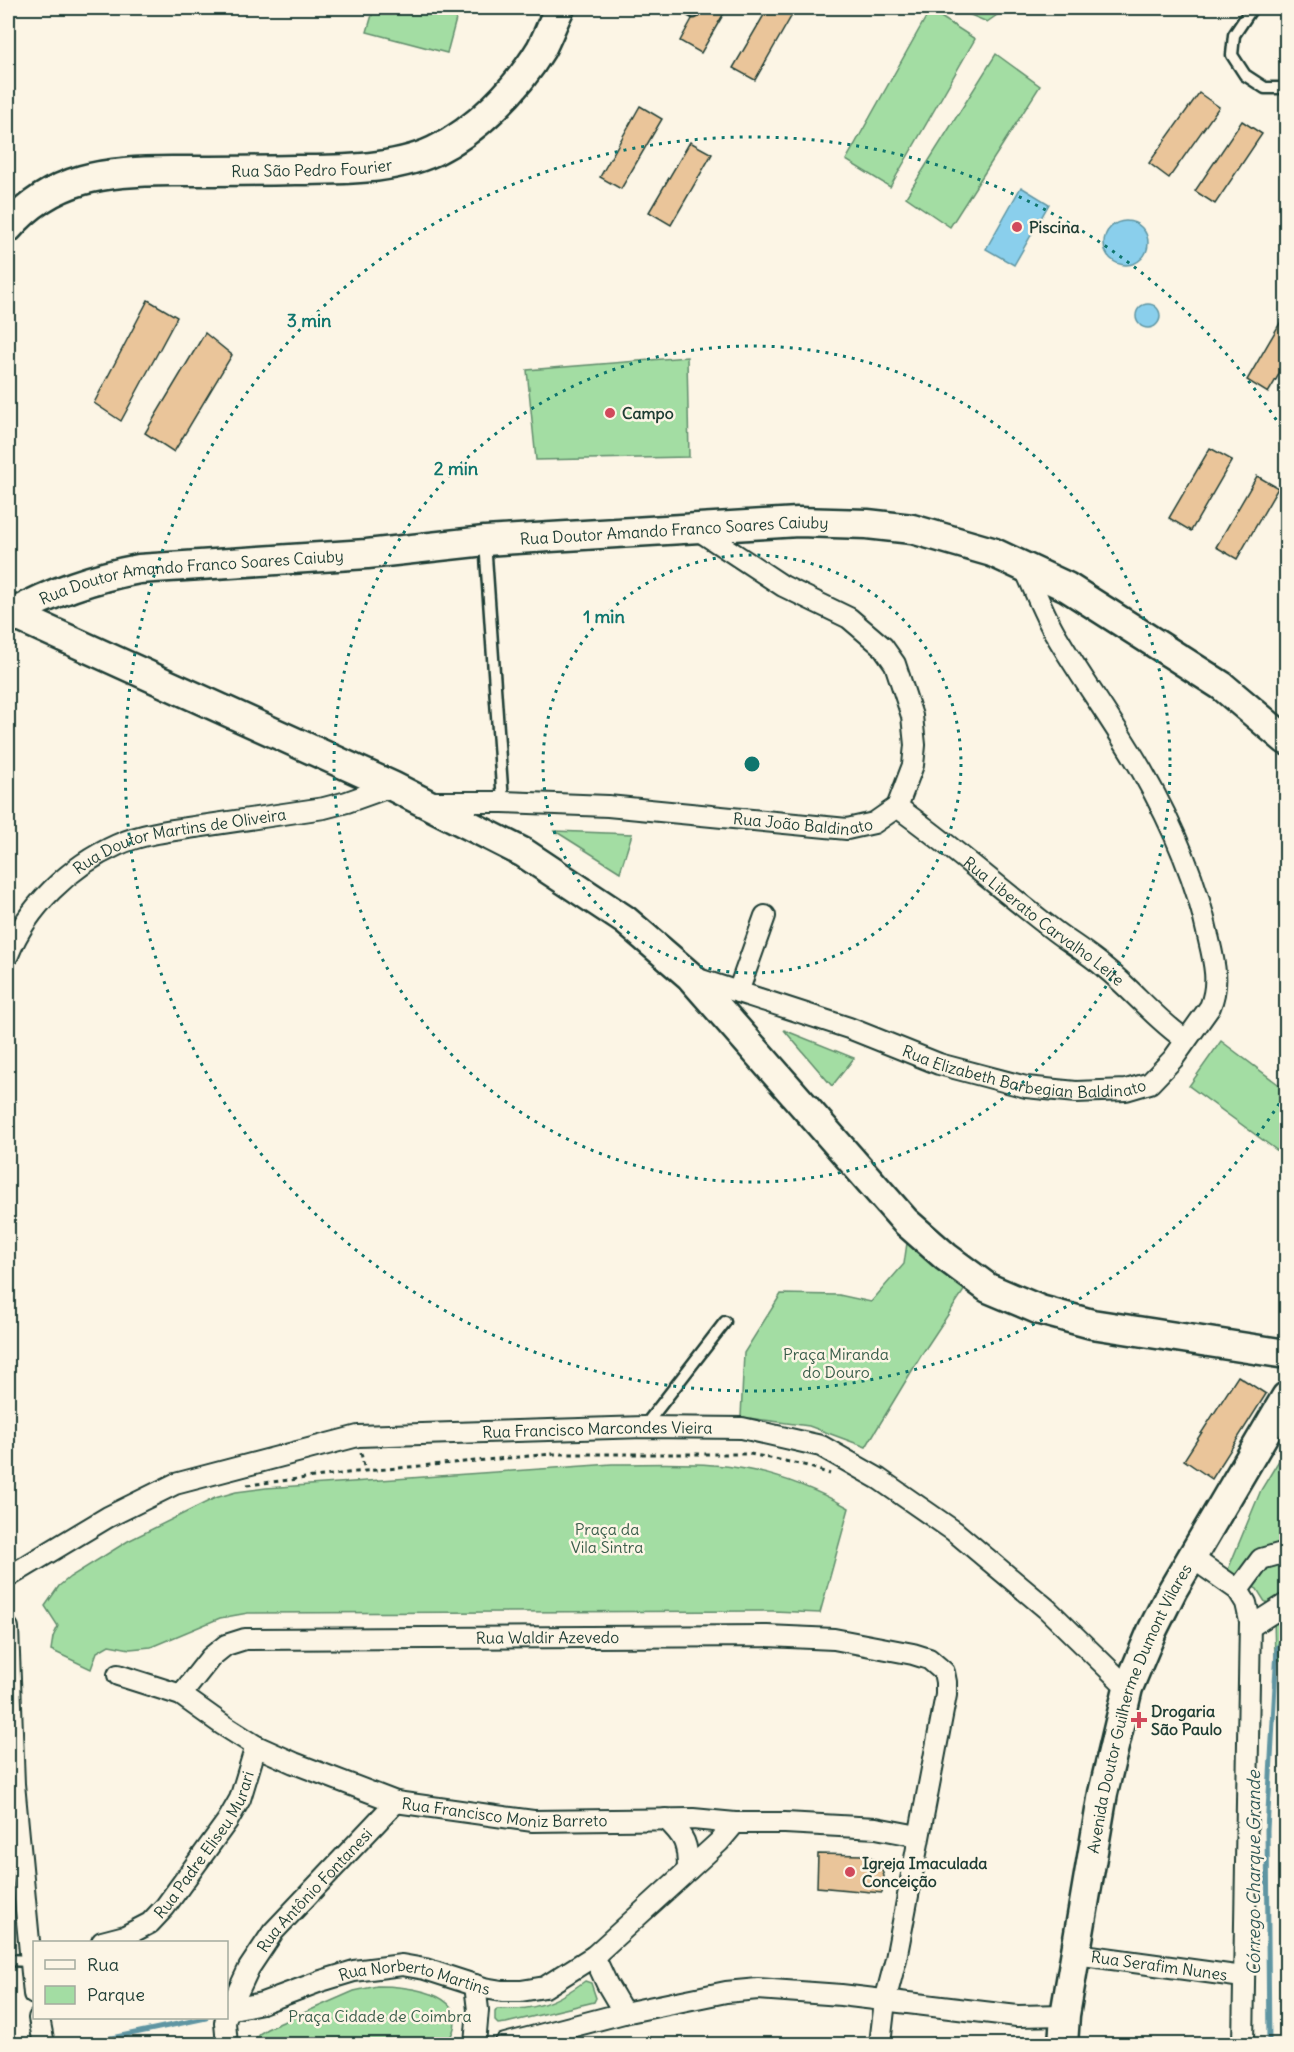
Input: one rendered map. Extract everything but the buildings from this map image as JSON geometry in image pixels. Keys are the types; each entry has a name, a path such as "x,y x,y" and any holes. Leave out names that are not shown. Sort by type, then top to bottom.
{"street":[{"name":"Rua São Pedro Fourier","path":"8,228 38,200 65,184 109,173 335,170 371,166 433,152 486,116 541,48 560,8"},
{"name":"Rua Doutor Amando Franco Soares Caiuby","path":"9,616 40,599 110,575 139,569 367,554 485,541 698,530 798,522 867,524 912,529 992,552 1067,587 1213,680 1287,740"},
{"name":"Rua João Baldinato","path":"423,802 503,802 608,807 847,829 874,823 897,807 913,765 915,745 912,716 890,655 849,618 783,586 698,530"},
{"name":"Rua Elizabeth Barbegian Baldinato","path":"690,976 849,1028 939,1064 1026,1087 1076,1092 1126,1090 1150,1083 1173,1059 1214,998 1216,968 1201,902 1166,817 1142,771 1054,633 1025,569"},
{"path":"9,616 392,786 524,853 625,920 690,976 905,1221 946,1257 988,1288 1040,1310 1092,1324 1287,1354"},
{"name":"Rua Doutor Martins de Oliveira","path":"8,955 30,916 51,891 77,866 118,844 172,831 324,808 392,786"},
{"name":"Rua Liberato Carvalho Leite","path":"897,807 932,832 1055,932 1103,965 1171,1030 1186,1040"},
{"path":"738,992 765,916"},
{"name":"Avenida Doutor Guilherme Dumont Vilares","path":"1063,2044 1065,2015 1102,1792 1128,1688 1152,1632 1191,1557 1283,1407"},
{"name":"Rua Francisco Marcondes Vieira","path":"8,1577 108,1517 175,1484 358,1436 644,1427 742,1428 821,1446 879,1479 954,1531 1047,1609 1128,1688"},
{"path":"1238,1590 1261,1559 1286,1553"},
{"path":"1191,1557 1238,1590 1246,1603 1250,1627 1243,2044"},
{"path":"1250,1627 1287,1604"},
{"path":"8,1628 14,1784 33,1977"},
{"name":"Rua Waldir Azevedo","path":"181,1695 211,1657 226,1645 245,1639 812,1638 834,1639 913,1654 935,1663 944,1672 946,1682 946,1695 918,1836"},
{"name":"Rua Francisco Moniz Barreto","path":"118,1675 181,1695 256,1746 396,1802 533,1821 693,1819 735,1823 786,1822 876,1828 918,1836"},
{"name":"Rua Padre Eliseu Murari","path":"106,1941 125,1936 150,1923 165,1907 228,1820 240,1799 256,1746"},
{"name":"Rua Antônio Fontanesi","path":"228,2013 249,1968 273,1932 396,1802"},
{"path":"666,1819 683,1837 688,1853 688,1870"},
{"name":"Rua Norberto Martins","path":"228,2015 354,1971 402,1965 425,1969 502,1991 521,1991 544,1987 594,1956 719,1842 735,1823"},
{"path":"880,2044 885,2001 896,1959 918,1836"},
{"name":"Rua Serafim Nunes","path":"1076,1954 1243,1977"},
{"path":"594,1956 624,2013"},
{"path":"475,1985 478,2010 475,2044"},
{"path":"506,2044 624,2013 726,1992 758,1989 1017,2016 1065,2015"},
{"path":"39,2019 44,2044"},
{"name":"Rua Antônio Fontanesi","path":"226,2019 227,2044"}],"lane":[{"path":"1252,8 1234,35 1233,55 1245,75 1265,88 1287,88"},
{"path":"485,541 503,802"},
{"path":"644,1427 725,1322"},
{"path":"8,1960 32,1960"}],"path":[{"path":"240,1486 365,1471 552,1454 750,1454 804,1465 835,1476"}],"green space":[{"path":"374,8 459,8 447,53 367,32"},
{"path":"954,8 1007,8 987,22"},
{"path":"930,10 975,39 890,187 846,160"},
{"path":"996,54 1040,86 950,227 906,197"},
{"name":"Campo","path":"687,357 689,457 536,460 527,370"},
{"path":"555,831 632,834 620,872"},
{"path":"784,1030 854,1058 832,1086"},
{"path":"1221,1041 1286,1090 1286,1157 1189,1086"},
{"name":"Praça Miranda do Douro","path":"908,1236 967,1286 922,1354 866,1447 809,1426 741,1417 744,1353 781,1294 839,1295 871,1302 904,1264"},
{"path":"1286,1449 1286,1660 1275,1660 1274,1616 1257,1589 1227,1572 1261,1490"},
{"name":"Praça da Vila Sintra","path":"612,1464 701,1464 748,1470 800,1485 849,1508 820,1613 773,1611 248,1613 220,1618 151,1647 130,1649 109,1645 97,1652 91,1669 51,1650 58,1626 45,1606 59,1586 128,1541 215,1498 236,1492 266,1488"},
{"path":"585,1981 591,1983 596,1998 594,2002 506,2023 498,2024 495,2021 497,2009 526,2008 544,2004 561,1997"},
{"name":"Praça Cidade de Coimbra","path":"377,1986 425,1992 446,2002 453,2010 455,2020 449,2039 444,2044 252,2044 259,2034 267,2029 354,1991"}],"water":[{"name":"Piscina","path":"1021,187 1049,204 1014,265 986,249"},
{"path":"1126,221 1142,227 1148,243 1142,259 1126,265 1110,259 1104,243 1110,227"},
{"path":"1148,304 1156,308 1160,316 1156,324 1148,328 1140,324 1136,316 1140,308"}],"waterway":[{"name":"Córrego Charque Grande","path":"1269,2044 1267,1830 1277,1649 1286,1634"},
{"path":"83,2044 201,2019"}],"place":[{"name":"Piscina","path":"1017,227"},
{"name":"Campo","path":"610,413"},
{"name":"Drogaria São Paulo","path":"1139,1720"},
{"name":"Igreja Imaculada Conceição","path":"850,1872"}]}
